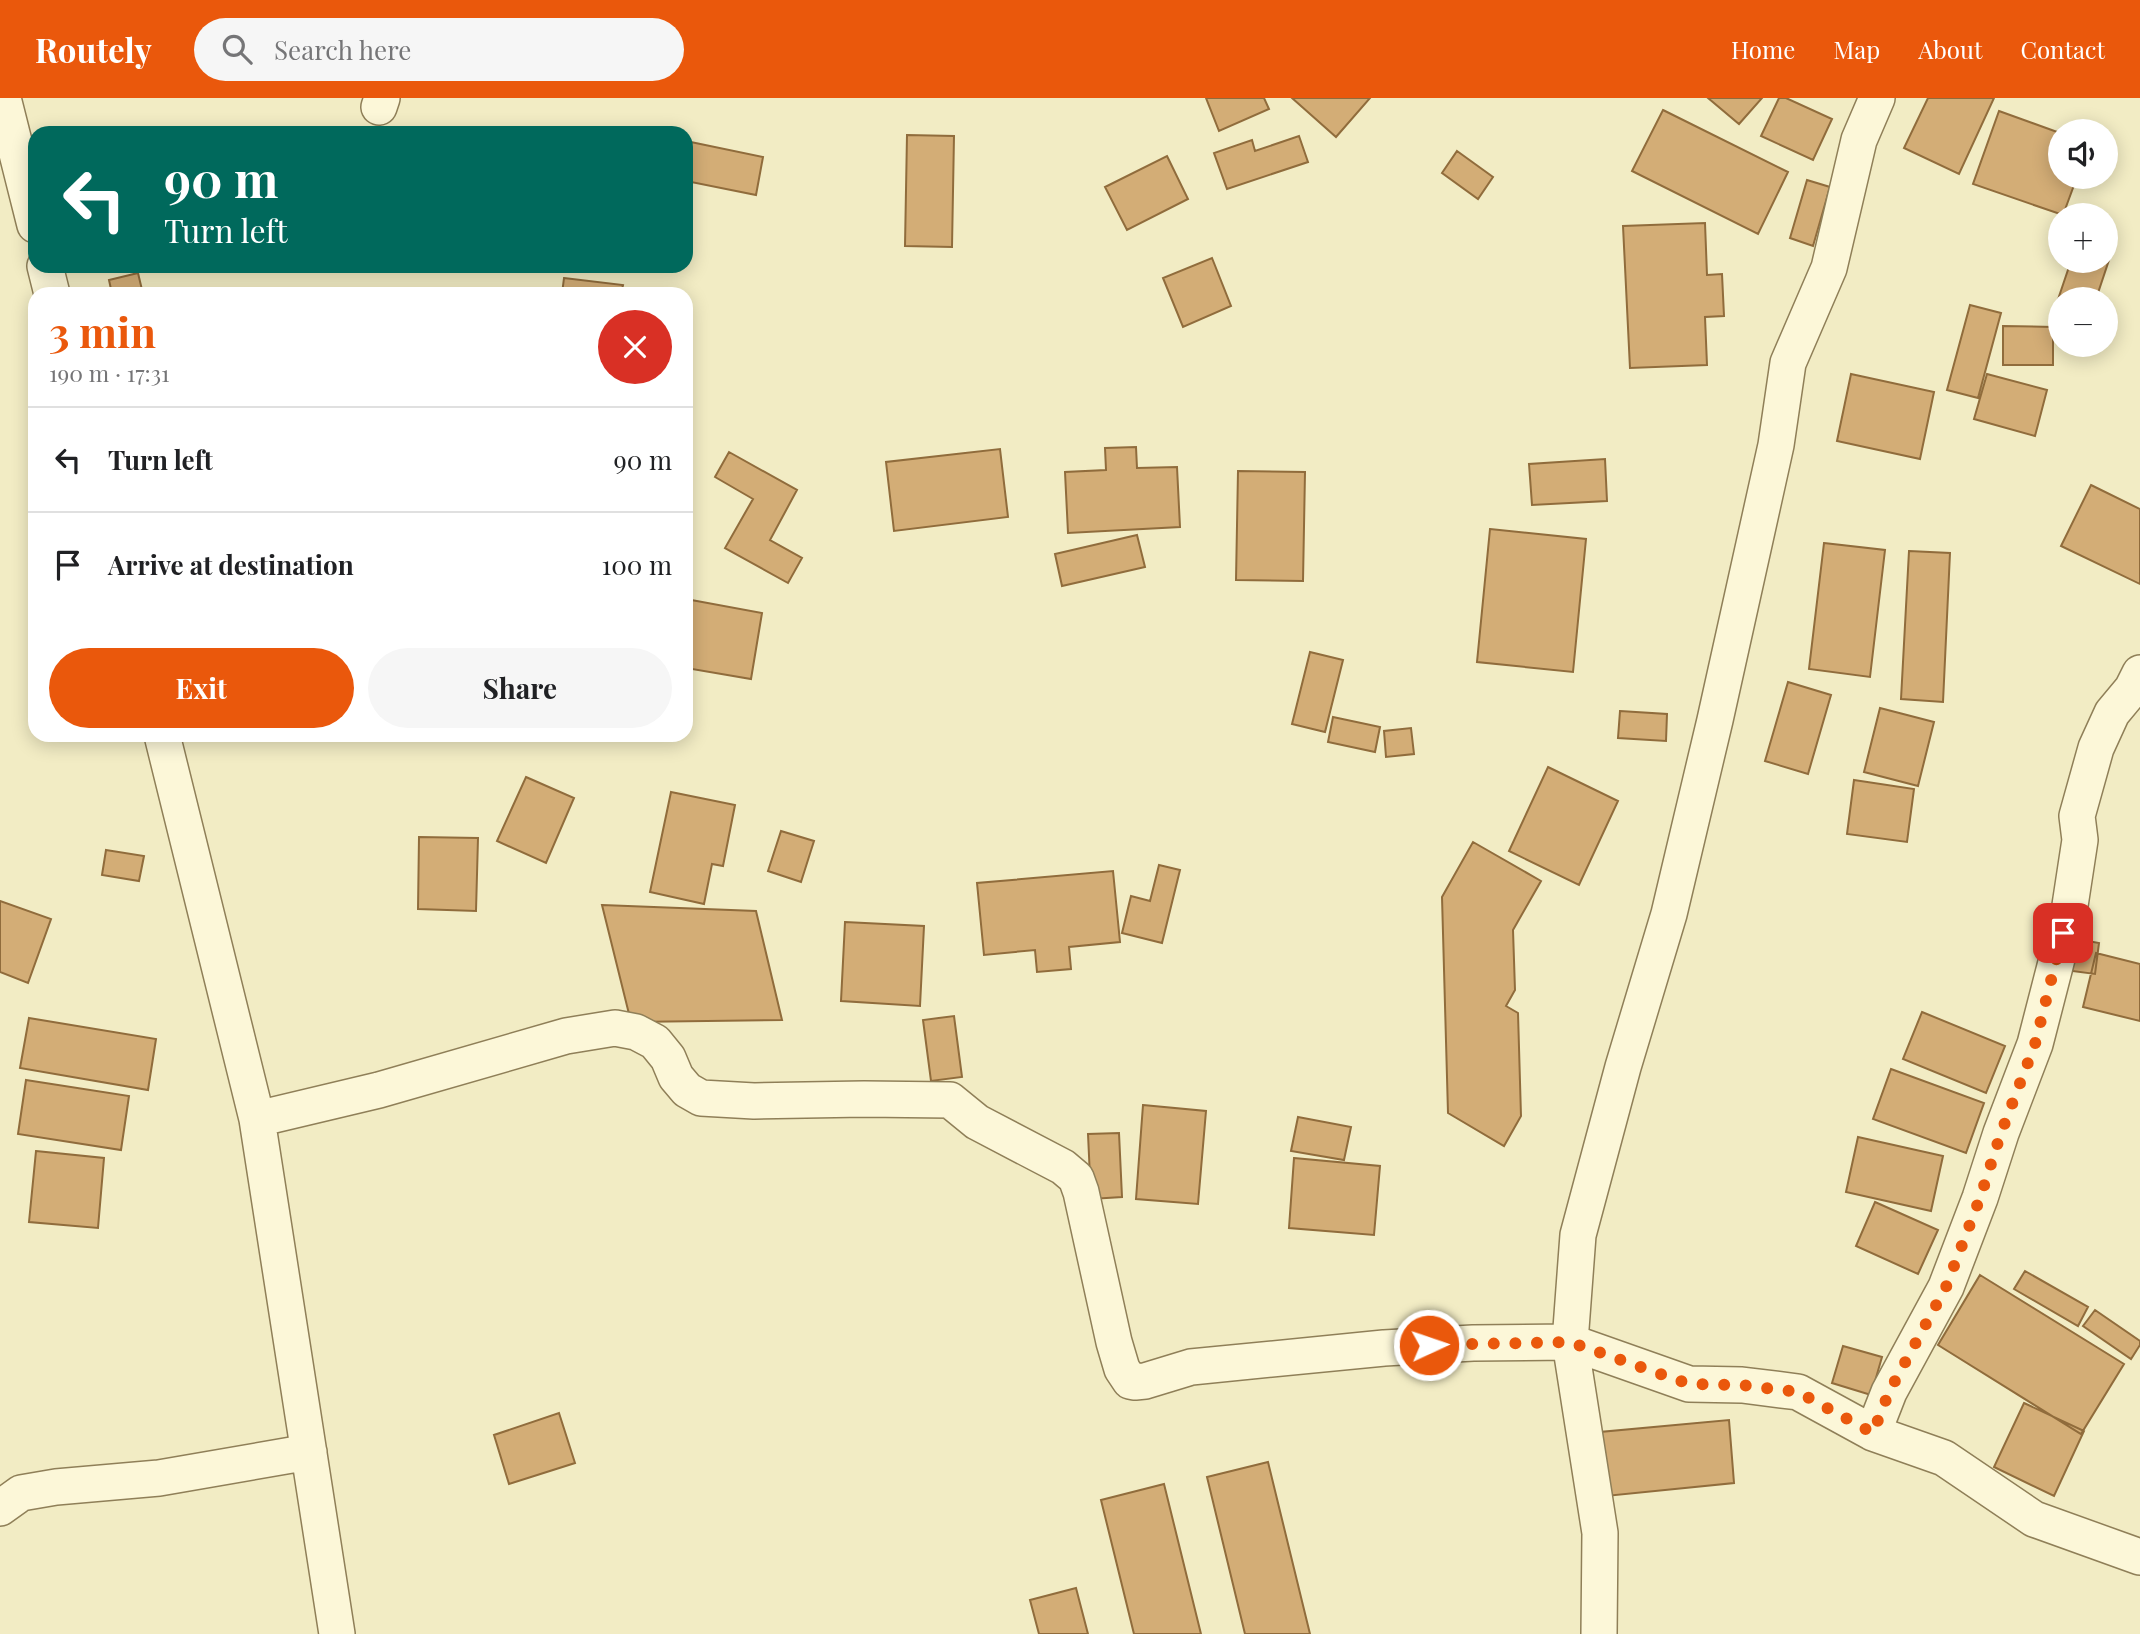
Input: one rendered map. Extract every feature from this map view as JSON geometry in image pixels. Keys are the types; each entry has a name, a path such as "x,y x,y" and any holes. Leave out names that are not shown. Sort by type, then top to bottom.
{"street":[{"path":"3,98 28,197"},
{"path":"1599,1634 1600,1532 1570,1342 1577,1235 1669,914 1776,445 1788,363 1829,268 1859,140 1877,98"},
{"path":"1873,1433 1889,1392 1946,1287 2035,1044 2069,912 2080,840 2077,816 2096,748 2112,713 2132,689 2140,673"},
{"path":"164,742 257,1119 337,1634"},
{"path":"257,1119 379,1090 566,1036 615,1028 636,1032 655,1042 668,1058 676,1077 687,1090 701,1098 754,1101 950,1100 977,1122 1063,1167 1076,1178 1082,1192 1114,1342 1122,1369 1130,1381 1145,1381 1191,1367 1384,1348 1473,1343 1570,1342 1689,1384 1742,1385 1798,1392 1873,1433 1944,1458 2034,1519 2140,1557"},
{"path":"0,1508 21,1493 56,1487 159,1478 309,1452"}],"building":[{"path":"1206,98 1264,98 1269,109 1219,131"},
{"path":"1292,98 1370,98 1336,137"},
{"path":"1708,98 1762,98 1739,124"},
{"path":"1779,98 1786,98 1832,119 1813,160 1761,136"},
{"path":"1928,98 1994,98 1959,174 1904,148"},
{"path":"1663,110 1788,172 1758,234 1632,171"},
{"path":"1999,111 2048,129 2048,189 2073,189 2067,203 2048,203 2048,210 1973,184"},
{"path":"907,135 954,136 952,247 905,246"},
{"path":"1299,136 1308,162 1227,189 1214,153 1252,140 1255,151"},
{"path":"693,142 763,157 756,195 693,182"},
{"path":"1457,151 1493,177 1478,199 1442,173"},
{"path":"1167,156 1188,199 1127,230 1105,187"},
{"path":"1807,180 1830,187 1813,246 1790,238"},
{"path":"1705,223 1707,275 1722,274 1724,316 1705,317 1707,365 1630,368 1623,226"},
{"path":"1212,258 1231,306 1183,327 1163,278"},
{"path":"138,273 141,287 110,287 109,280"},
{"path":"2067,273 2105,273 2100,287 2062,287"},
{"path":"564,278 623,285 623,287 563,287"},
{"path":"1970,305 2001,313 1978,398 1947,390"},
{"path":"2003,326 2048,327 2048,357 2053,357 2053,365 2003,365"},
{"path":"1851,374 1934,392 1920,459 1837,441"},
{"path":"1987,374 2047,390 2035,436 1974,419"},
{"path":"1136,447 1137,468 1177,467 1180,527 1068,533 1065,472 1106,470 1105,448"},
{"path":"1000,449 1008,517 894,531 886,462"},
{"path":"729,452 797,490 770,540 802,558 788,583 725,548 753,499 715,477"},
{"path":"1605,459 1607,501 1532,505 1529,464"},
{"path":"1238,471 1305,472 1303,581 1236,580"},
{"path":"2091,485 2140,509 2140,584 2061,546"},
{"path":"1490,529 1586,539 1573,672 1477,662"},
{"path":"1137,535 1145,567 1062,586 1055,554"},
{"path":"1824,543 1885,550 1870,677 1809,669"},
{"path":"1909,551 1950,553 1943,702 1901,699"},
{"path":"693,600 762,613 751,679 693,669"},
{"path":"1310,652 1343,660 1325,732 1292,724"},
{"path":"1788,682 1831,695 1808,774 1765,761"},
{"path":"1880,708 1934,722 1918,786 1864,772"},
{"path":"1620,711 1667,714 1666,741 1618,738"},
{"path":"1333,717 1380,727 1375,752 1328,742"},
{"path":"1411,728 1414,754 1386,757 1384,731"},
{"path":"1548,767 1618,801 1579,885 1509,851"},
{"path":"526,777 574,798 546,863 497,841"},
{"path":"1854,780 1914,789 1907,842 1847,834"},
{"path":"671,792 735,805 723,866 712,864 704,904 650,892"},
{"path":"781,831 814,841 801,882 768,871"},
{"path":"419,837 478,838 476,911 418,909"},
{"path":"1473,842 1541,881 1513,930 1515,990 1506,1006 1518,1013 1521,1116 1504,1146 1448,1113 1442,897"},
{"path":"106,850 144,856 139,881 102,875"},
{"path":"1159,865 1180,870 1162,943 1122,933 1131,896 1150,901"},
{"path":"1113,871 1120,942 1069,947 1071,969 1037,972 1035,950 984,955 977,883"},
{"path":"0,901 51,919 28,983 0,972"},
{"path":"602,905 756,911 782,1020 631,1022"},
{"path":"845,922 924,926 920,1006 841,1001"},
{"path":"2077,939 2099,943 2095,974 2072,971"},
{"path":"2096,953 2140,964 2140,1021 2083,1007"},
{"path":"1922,1012 2005,1046 1986,1093 1903,1059"},
{"path":"954,1016 962,1077 931,1081 923,1020"},
{"path":"29,1018 156,1039 148,1090 20,1068"},
{"path":"1891,1069 1984,1103 1966,1153 1873,1119"},
{"path":"26,1080 129,1096 121,1150 18,1134"},
{"path":"1143,1105 1206,1111 1198,1204 1136,1199"},
{"path":"1298,1117 1351,1127 1344,1160 1291,1151"},
{"path":"1119,1133 1122,1197 1091,1199 1088,1134"},
{"path":"1858,1137 1943,1156 1931,1211 1846,1192"},
{"path":"36,1151 104,1158 98,1228 29,1222"},
{"path":"1294,1158 1380,1166 1374,1235 1289,1228"},
{"path":"1875,1202 1938,1230 1918,1274 1856,1246"},
{"path":"2025,1271 2088,1307 2078,1326 2014,1289"},
{"path":"1980,1275 2124,1364 2081,1434 1938,1345"},
{"path":"2095,1310 2140,1341 2131,1359 2083,1326"},
{"path":"1843,1346 1882,1357 1871,1395 1832,1383"},
{"path":"2024,1403 2084,1431 2054,1496 1994,1467"},
{"path":"559,1413 575,1463 509,1484 494,1435"},
{"path":"1729,1420 1734,1483 1606,1496 1600,1432"},
{"path":"1268,1462 1310,1634 1245,1634 1207,1477"},
{"path":"1164,1484 1201,1634 1134,1634 1101,1500"},
{"path":"1076,1588 1088,1634 1039,1634 1030,1600"}],"route":[{"path":"1429,1345 1570,1342 1689,1384 1742,1385 1798,1392 1873,1433 1889,1392 1946,1287 1980,1198 2035,1044 2063,933"}]}
